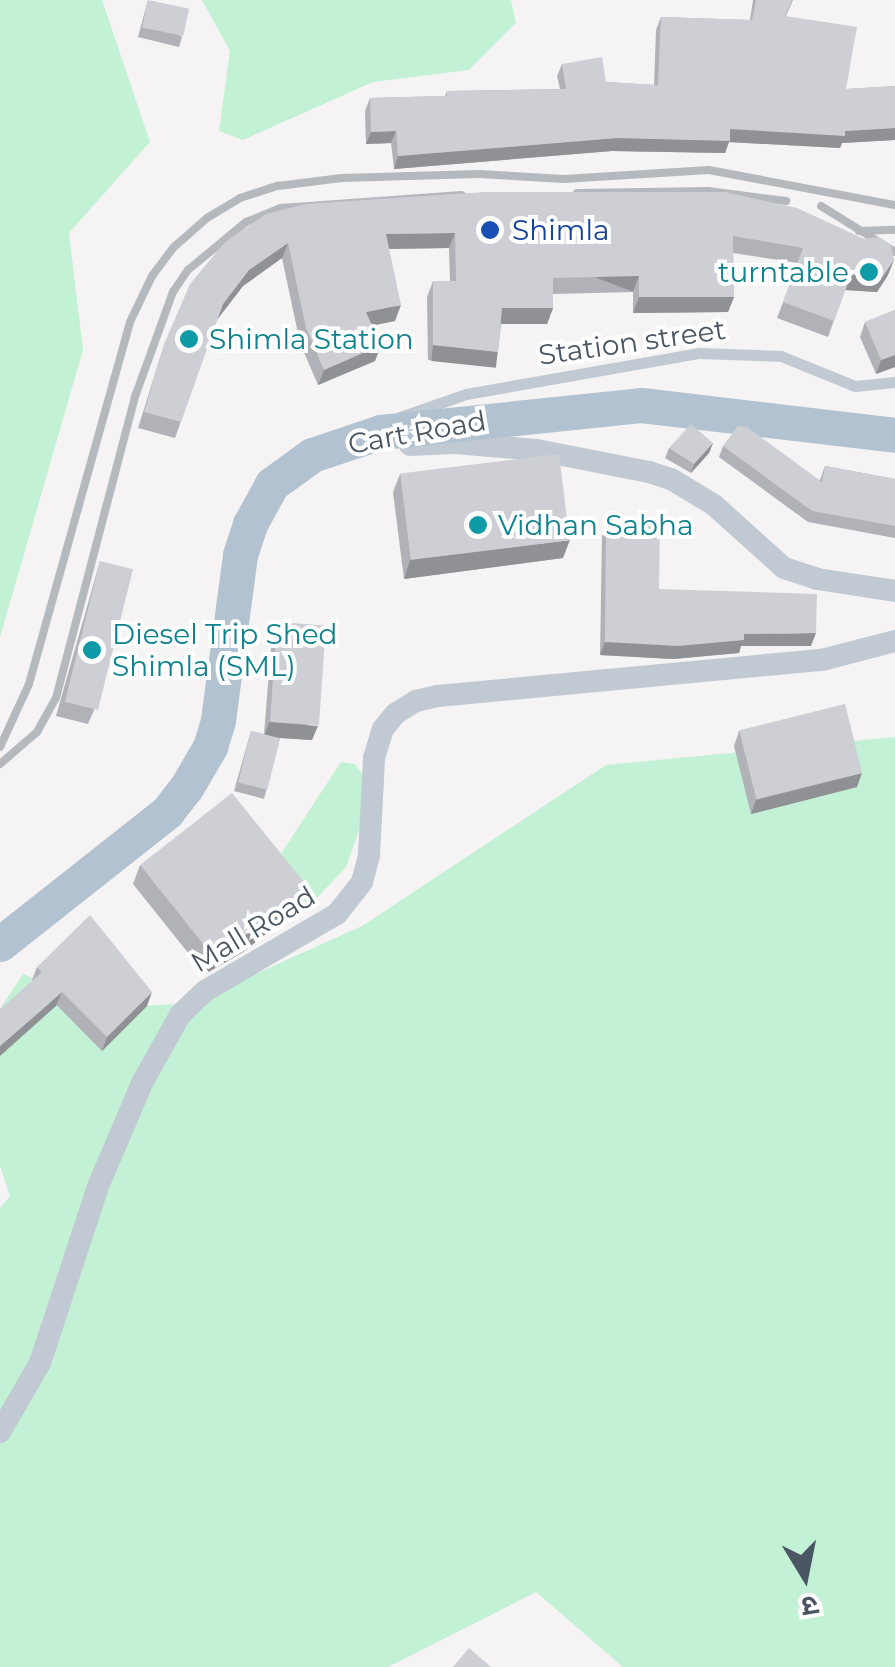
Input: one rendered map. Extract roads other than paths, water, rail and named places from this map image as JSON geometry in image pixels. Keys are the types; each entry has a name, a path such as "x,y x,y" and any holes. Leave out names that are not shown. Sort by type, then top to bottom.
{"main road":[{"name":"Cart Road","path":"0,944 167,812 186,788 210,747 218,720 240,555 250,524 265,494 285,471 312,455 381,432 641,404 895,435"}],"street":[{"path":"285,471 348,453 426,444 495,446 601,459 660,475 692,490 768,555 797,574 895,591"},
{"name":"Mall Road","path":"0,1432 40,1363 100,1184 142,1082 180,1015 205,991 337,914 362,882 369,855 374,758 383,729 394,714 416,701 438,696 822,660 895,641"}],"lane":[{"name":"Station street","path":"381,432 416,408 444,398 699,353 731,350 781,356 854,386 895,382"}],"railway":[{"path":"0,747 29,684 130,322 152,276 174,247 207,218 240,198 278,186 342,178 479,174 564,179 709,170 895,205"},
{"path":"577,193 708,191 786,201"},
{"path":"0,764 37,732 56,698 136,394 173,292 188,270 246,222 281,208 462,195"},
{"path":"821,206 895,252"},
{"path":"859,231 895,230"}],"place":[{"name":"Shimla","path":"490,230"},
{"name":"turntable","path":"869,272"},
{"name":"Shimla Station","path":"189,339"},
{"name":"Vidhan Sabha","path":"478,525"},
{"name":"Diesel Trip Shed Shimla (SML)","path":"92,650"}]}
